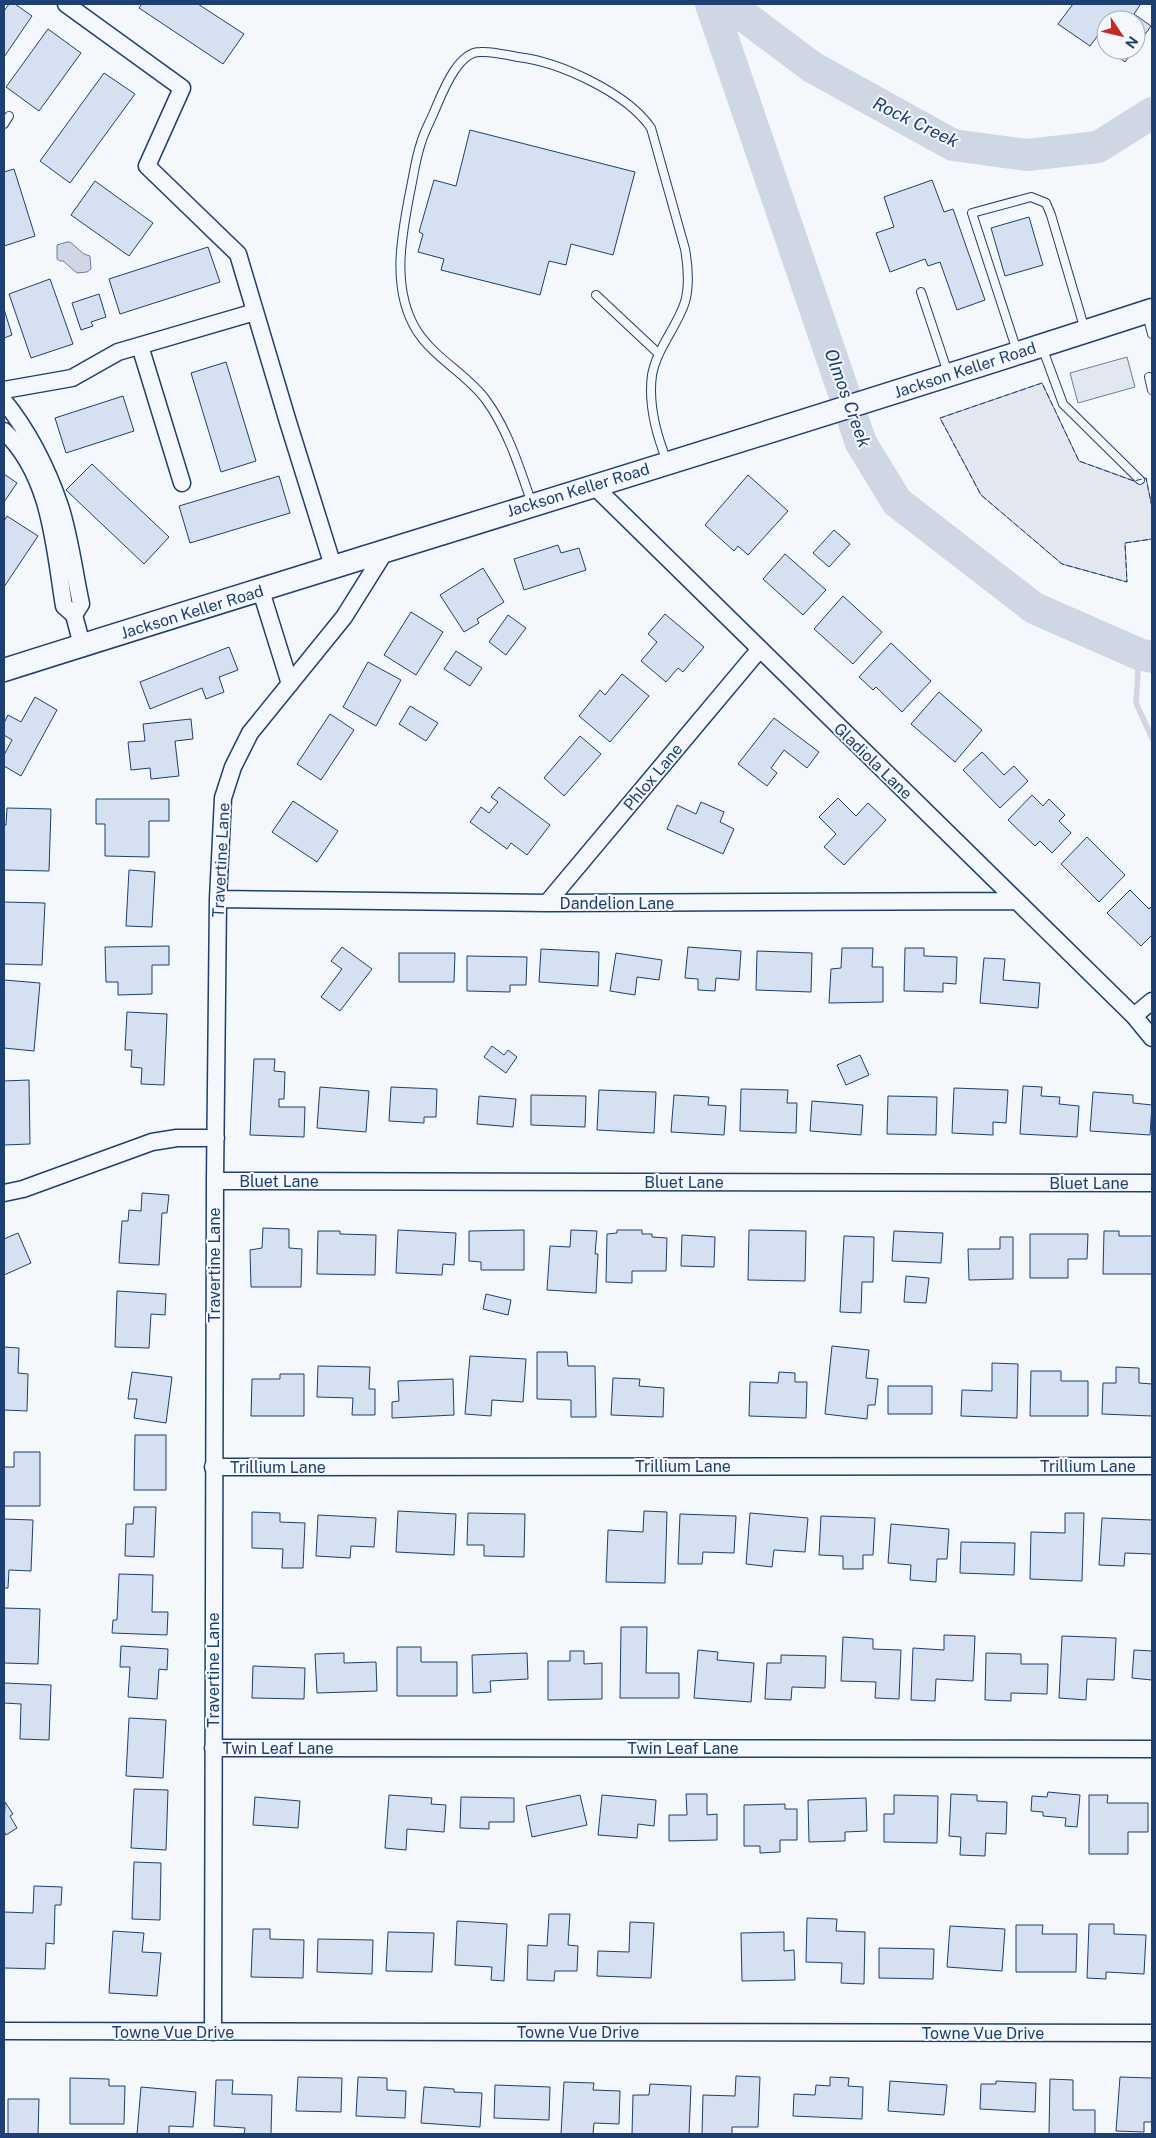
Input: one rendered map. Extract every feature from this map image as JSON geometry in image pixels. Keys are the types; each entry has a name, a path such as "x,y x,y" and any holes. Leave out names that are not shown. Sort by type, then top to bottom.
{"main road":[{"name":"Jackson Keller Road","path":"4,670 593,485 894,393 1149,311"}],"street":[{"path":"66,4 182,88 147,166 238,254 333,566"},
{"path":"4,390 72,378 118,352 255,312"},
{"path":"140,346 182,483"},
{"path":"5,406 28,433 60,507 81,604 74,615"},
{"path":"4,431 12,439 38,480 47,506 64,606 74,615 82,645"},
{"name":"Gladiola Lane","path":"593,485 1134,1016 1152,1038"},
{"name":"Travertine Lane","path":"213,2032 215,1181 218,898 223,798 233,767 250,733 344,617 386,550"},
{"path":"260,591 290,684"},
{"name":"Phlox Lane","path":"547,903 759,650"},
{"name":"Dandelion Lane","path":"218,898 547,903 1017,901"},
{"path":"1134,1016 1152,1001"},
{"path":"4,1193 23,1189 152,1142 177,1138 216,1138"},
{"name":"Bluet Lane","path":"215,1181 1152,1183"},
{"name":"Trillium Lane","path":"213,1467 1152,1466"},
{"name":"Twin Leaf Lane","path":"213,1748 1152,1749"},
{"name":"Towne Vue Drive","path":"4,2030 1152,2033"}],"lane":[{"path":"532,504 508,442 486,400 436,354 416,330 407,308 400,279 401,239 421,143 443,90 462,60 479,52 538,60 607,89 630,104 644,117 652,128 689,269 688,288 684,303 659,354 652,374 651,402 658,438 667,463"},
{"path":"4,124 9,116"},
{"path":"1018,353 972,213 984,208 1031,197 1046,203 1085,331"},
{"path":"921,292 948,375"},
{"path":"596,295 659,354"},
{"path":"1149,311 1152,334"},
{"path":"1041,345 1063,404 1140,480"},
{"path":"1149,377 1152,390"}],"shaded area":[{"path":"70,242 84,254 90,256 91,269 87,272 77,273 63,261 57,259 57,245"},
{"path":"1127,357 1135,387 1078,403 1070,373"},
{"path":"1042,383 1079,461 1134,481 1146,478 1152,507 1152,539 1125,543 1127,582 1062,564 981,495 940,418"}],"building":[{"path":"9,4 15,4 32,16 4,57 4,11"},
{"path":"142,4 198,4 244,34 223,64 139,8"},
{"path":"1073,4 1140,5 1137,10 1096,10 1096,38 1090,46 1058,24"},
{"path":"1146,22 1151,26 1146,33"},
{"path":"48,29 81,53 39,111 6,87"},
{"path":"104,73 135,94 70,183 40,161"},
{"path":"470,130 635,172 613,255 571,244 566,265 549,261 540,295 441,270 444,259 418,252 423,234 419,232 434,180 456,186"},
{"path":"14,169 35,236 4,246 4,172"},
{"path":"932,180 944,212 953,209 985,300 957,310 940,262 928,266 925,259 890,272 876,233 894,227 884,197"},
{"path":"95,181 153,223 129,256 71,215"},
{"path":"1029,217 1043,265 1005,276 991,228"},
{"path":"208,247 220,282 120,314 109,279"},
{"path":"50,279 73,344 31,358 9,294"},
{"path":"99,294 106,317 91,322 93,326 81,330 72,303"},
{"path":"4,309 12,335 4,338"},
{"path":"226,362 256,461 221,472 191,373"},
{"path":"123,396 134,431 66,453 55,418"},
{"path":"92,464 169,537 144,564 66,490"},
{"path":"4,474 17,483 4,502"},
{"path":"748,475 788,511 748,555 738,546 734,551 705,525"},
{"path":"279,476 290,513 190,543 179,506"},
{"path":"7,516 38,536 4,587 4,521"},
{"path":"834,530 850,544 829,567 813,553"},
{"path":"558,545 561,553 579,548 586,570 524,590 514,559"},
{"path":"785,554 826,590 803,615 763,579"},
{"path":"483,568 504,602 477,619 479,623 464,632 440,595"},
{"path":"843,596 882,632 853,664 814,629"},
{"path":"411,612 443,632 416,675 384,655"},
{"path":"665,614 704,647 683,672 678,668 666,682 641,661 657,642 648,634"},
{"path":"508,615 526,628 506,655 489,642"},
{"path":"891,643 931,681 902,712 876,687 873,690 859,677"},
{"path":"229,647 238,670 219,677 224,692 206,699 202,688 150,709 140,682"},
{"path":"456,651 482,668 470,686 444,669"},
{"path":"368,662 401,680 376,726 343,707"},
{"path":"622,674 649,696 610,742 579,716 600,690 605,695"},
{"path":"939,692 982,730 955,762 911,724"},
{"path":"35,697 57,710 21,776 4,766 4,755 12,740 4,735 4,723 8,715 21,722"},
{"path":"410,706 438,723 426,741 399,724"},
{"path":"330,714 354,730 321,780 297,764"},
{"path":"774,718 819,752 807,768 784,750 771,768 777,773 767,786 738,764"},
{"path":"191,719 193,739 175,741 179,776 151,779 150,768 131,770 128,742 145,741 143,724"},
{"path":"580,736 601,754 564,796 544,778"},
{"path":"982,752 1004,775 1014,766 1028,781 1000,808 963,770"},
{"path":"499,787 550,825 527,855 511,843 507,849 470,822 481,807 489,813 498,802 491,797"},
{"path":"1032,795 1043,806 1049,799 1065,815 1059,821 1071,833 1052,853 1040,841 1035,846 1008,820"},
{"path":"838,798 856,816 868,803 886,820 844,865 824,847 836,834 819,817"},
{"path":"96,799 169,799 169,821 149,821 149,857 105,856 105,824 96,824"},
{"path":"293,801 338,831 317,862 272,832"},
{"path":"701,802 724,812 720,822 734,829 723,854 667,829 677,805 696,814"},
{"path":"7,808 51,809 49,871 4,870 4,825 6,825"},
{"path":"1087,837 1125,875 1099,902 1061,864"},
{"path":"129,870 155,872 152,927 126,926"},
{"path":"1130,890 1149,909 1152,906 1152,935 1141,946 1107,913"},
{"path":"4,902 45,903 42,965 4,964"},
{"path":"169,946 169,965 152,965 152,994 118,995 118,982 106,982 105,947"},
{"path":"342,947 372,969 340,1011 321,997 342,969 331,961"},
{"path":"688,947 741,951 739,980 716,978 715,991 698,990 698,979 685,978"},
{"path":"842,948 873,948 872,967 883,967 883,1002 829,1003 831,969 841,968"},
{"path":"905,948 924,948 924,956 957,957 956,984 943,983 943,992 904,991"},
{"path":"541,949 599,952 598,986 539,982"},
{"path":"757,951 812,953 811,992 756,990"},
{"path":"399,953 455,953 454,982 399,982"},
{"path":"616,953 662,960 659,980 637,977 635,995 610,991"},
{"path":"467,956 527,957 526,985 510,985 510,992 467,991"},
{"path":"984,958 1005,959 1003,980 1040,983 1038,1008 980,1003"},
{"path":"4,980 40,983 34,1051 4,1048"},
{"path":"127,1012 167,1014 164,1085 141,1084 142,1068 131,1067 132,1050 125,1050"},
{"path":"492,1046 504,1055 508,1050 517,1057 506,1073 484,1057"},
{"path":"860,1055 869,1075 846,1085 837,1065"},
{"path":"254,1059 275,1059 274,1071 285,1072 284,1099 279,1099 279,1107 305,1107 304,1137 250,1135"},
{"path":"29,1080 30,1144 4,1145 4,1081"},
{"path":"1023,1086 1042,1087 1041,1096 1060,1097 1059,1104 1079,1106 1077,1137 1020,1134"},
{"path":"320,1087 369,1091 366,1132 317,1128"},
{"path":"391,1087 437,1089 436,1117 424,1117 424,1123 389,1121"},
{"path":"954,1088 1008,1090 1006,1123 993,1122 993,1135 952,1133"},
{"path":"741,1089 788,1090 787,1103 797,1103 796,1133 740,1131"},
{"path":"599,1090 656,1092 654,1133 597,1130"},
{"path":"1093,1092 1133,1095 1133,1103 1152,1105 1150,1135 1090,1131"},
{"path":"531,1095 586,1096 585,1127 531,1125"},
{"path":"674,1095 709,1097 708,1105 726,1106 724,1135 671,1132"},
{"path":"479,1096 516,1099 513,1127 477,1124"},
{"path":"888,1096 937,1097 936,1135 887,1134"},
{"path":"812,1101 863,1105 861,1135 810,1131"},
{"path":"142,1193 169,1195 167,1213 162,1213 159,1265 119,1263 122,1221 128,1221 129,1210 141,1211"},
{"path":"263,1228 289,1229 289,1248 302,1249 301,1287 251,1287 250,1250 262,1248"},
{"path":"398,1230 456,1233 454,1265 443,1264 442,1275 396,1273"},
{"path":"524,1230 524,1270 481,1270 481,1262 469,1261 469,1231"},
{"path":"571,1230 597,1231 595,1254 598,1254 596,1293 547,1290 550,1246 570,1247"},
{"path":"617,1230 642,1230 642,1234 652,1234 652,1237 667,1238 666,1271 632,1271 632,1283 606,1282 607,1234 617,1233"},
{"path":"749,1230 806,1231 805,1281 748,1280"},
{"path":"318,1231 340,1231 340,1234 376,1235 375,1275 317,1274"},
{"path":"894,1231 943,1233 941,1263 892,1261"},
{"path":"1104,1231 1119,1231 1119,1236 1152,1236 1152,1274 1103,1274"},
{"path":"18,1233 31,1263 4,1275 4,1239"},
{"path":"1030,1234 1088,1234 1087,1259 1068,1259 1068,1278 1030,1278"},
{"path":"682,1235 715,1237 714,1267 681,1266"},
{"path":"844,1236 874,1237 873,1282 862,1282 861,1313 840,1312"},
{"path":"1000,1237 1013,1237 1013,1279 969,1280 968,1249 1000,1249"},
{"path":"906,1276 929,1278 926,1303 904,1302"},
{"path":"117,1291 166,1294 165,1315 151,1314 149,1348 115,1347"},
{"path":"486,1294 511,1300 508,1315 483,1309"},
{"path":"832,1346 869,1350 866,1378 878,1379 875,1405 868,1405 867,1419 825,1414"},
{"path":"4,1347 19,1348 18,1373 28,1374 27,1411 4,1410"},
{"path":"537,1352 567,1352 568,1366 595,1366 596,1417 571,1417 571,1400 537,1399"},
{"path":"470,1356 526,1359 523,1402 492,1400 491,1416 465,1414"},
{"path":"992,1363 1018,1364 1017,1418 961,1416 962,1390 992,1391"},
{"path":"318,1366 370,1367 369,1389 375,1389 375,1415 352,1415 353,1398 317,1397"},
{"path":"1116,1367 1139,1368 1139,1383 1152,1384 1152,1416 1102,1414 1103,1383 1116,1383"},
{"path":"1031,1371 1061,1371 1061,1381 1088,1381 1088,1416 1030,1416"},
{"path":"132,1372 172,1377 166,1423 134,1418 137,1399 128,1399"},
{"path":"779,1372 795,1373 795,1382 807,1382 806,1418 749,1416 750,1382 778,1383"},
{"path":"280,1374 304,1374 304,1416 251,1416 252,1379 280,1379"},
{"path":"613,1378 640,1379 639,1386 664,1388 663,1417 611,1415"},
{"path":"453,1379 454,1415 392,1418 392,1402 399,1401 398,1381"},
{"path":"888,1386 932,1386 932,1414 888,1414"},
{"path":"135,1435 166,1435 166,1490 134,1490"},
{"path":"14,1452 40,1452 40,1506 4,1506 4,1467 14,1467"},
{"path":"134,1507 156,1507 154,1557 125,1556 126,1524 133,1524"},
{"path":"398,1511 456,1514 454,1555 396,1552"},
{"path":"644,1511 667,1512 665,1583 606,1582 608,1530 643,1532"},
{"path":"252,1512 280,1513 280,1522 305,1523 303,1568 282,1568 283,1549 252,1548"},
{"path":"468,1513 525,1514 524,1557 484,1556 484,1545 467,1545"},
{"path":"750,1513 808,1518 805,1552 774,1550 772,1567 746,1564"},
{"path":"1065,1513 1084,1513 1082,1581 1030,1579 1031,1532 1065,1533"},
{"path":"680,1514 736,1516 734,1553 703,1552 702,1564 678,1564"},
{"path":"318,1515 376,1518 374,1547 351,1546 350,1558 316,1556"},
{"path":"821,1516 875,1518 873,1555 863,1555 863,1569 843,1569 843,1556 819,1555"},
{"path":"1102,1518 1152,1520 1152,1554 1125,1553 1124,1566 1099,1565"},
{"path":"4,1519 33,1520 31,1571 9,1570 8,1588 4,1588"},
{"path":"891,1524 949,1529 947,1559 937,1559 936,1582 910,1580 911,1565 888,1563"},
{"path":"961,1542 1015,1543 1014,1575 960,1573"},
{"path":"119,1574 153,1575 152,1612 168,1612 167,1635 112,1633 113,1620 117,1620"},
{"path":"4,1608 40,1609 38,1664 4,1663"},
{"path":"621,1627 647,1627 646,1673 679,1673 679,1698 620,1698"},
{"path":"944,1635 975,1636 973,1681 936,1679 935,1701 911,1700 913,1648 944,1650"},
{"path":"1062,1636 1116,1638 1114,1680 1087,1679 1086,1700 1059,1698"},
{"path":"843,1637 873,1639 873,1649 901,1650 899,1699 875,1698 876,1682 841,1681"},
{"path":"121,1646 168,1649 167,1670 159,1669 157,1699 128,1697 130,1667 120,1667"},
{"path":"397,1647 421,1647 421,1662 457,1662 457,1696 397,1696"},
{"path":"698,1650 718,1652 717,1660 754,1663 751,1702 694,1698"},
{"path":"1134,1650 1152,1651 1152,1680 1132,1678"},
{"path":"570,1651 584,1651 584,1664 602,1663 602,1699 548,1700 548,1661 570,1661"},
{"path":"344,1653 344,1663 376,1662 377,1691 317,1693 315,1654"},
{"path":"527,1653 528,1679 490,1681 491,1692 473,1693 472,1655"},
{"path":"986,1653 1021,1654 1021,1664 1048,1664 1047,1694 1011,1693 1011,1701 985,1700"},
{"path":"781,1655 826,1656 825,1688 792,1687 791,1700 765,1699 767,1663 781,1663"},
{"path":"253,1666 305,1668 304,1699 252,1698"},
{"path":"4,1683 51,1685 49,1740 20,1739 21,1704 4,1703"},
{"path":"129,1718 166,1720 163,1778 126,1776"},
{"path":"134,1789 168,1790 166,1850 131,1848"},
{"path":"1048,1792 1080,1795 1077,1827 1065,1826 1066,1818 1043,1816 1043,1812 1031,1811 1032,1796 1047,1797"},
{"path":"686,1794 707,1794 707,1815 717,1814 717,1840 669,1841 669,1815 687,1815"},
{"path":"951,1794 977,1795 977,1801 1007,1802 1006,1834 986,1833 985,1856 960,1855 961,1837 949,1836"},
{"path":"389,1795 432,1798 431,1804 446,1805 444,1832 407,1829 406,1850 385,1848"},
{"path":"580,1795 587,1825 532,1837 526,1806"},
{"path":"602,1795 656,1800 654,1826 638,1824 637,1838 598,1835"},
{"path":"894,1795 938,1796 937,1843 884,1842 884,1814 894,1814"},
{"path":"1089,1795 1108,1795 1107,1803 1148,1803 1148,1832 1128,1832 1128,1854 1089,1854"},
{"path":"255,1797 300,1801 298,1828 253,1825"},
{"path":"461,1797 514,1798 514,1822 489,1822 489,1829 460,1828"},
{"path":"866,1798 867,1831 845,1832 845,1841 809,1842 808,1800"},
{"path":"5,1802 13,1814 10,1816 17,1828 6,1835 4,1831"},
{"path":"785,1804 785,1809 797,1809 797,1840 780,1840 780,1852 760,1853 760,1846 744,1846 744,1805"},
{"path":"134,1862 161,1863 160,1920 132,1919"},
{"path":"34,1886 62,1887 61,1905 55,1905 54,1944 46,1943 45,1969 4,1968 4,1912 33,1913"},
{"path":"549,1914 570,1914 568,1945 578,1946 577,1971 555,1971 554,1981 527,1980 528,1945 547,1946"},
{"path":"807,1918 837,1919 836,1931 865,1932 864,1984 841,1983 842,1963 806,1962"},
{"path":"457,1921 507,1924 504,1981 491,1980 492,1967 455,1965"},
{"path":"630,1922 654,1923 651,1978 597,1976 598,1951 629,1952"},
{"path":"1089,1924 1114,1924 1114,1934 1146,1935 1144,1974 1106,1972 1106,1979 1087,1978"},
{"path":"1016,1925 1043,1925 1042,1934 1077,1934 1076,1972 1016,1972"},
{"path":"950,1926 1005,1929 1002,1971 947,1967"},
{"path":"253,1929 270,1929 270,1939 304,1940 303,1978 251,1977"},
{"path":"113,1931 144,1933 142,1952 161,1953 157,1996 109,1993"},
{"path":"388,1932 434,1933 432,1972 386,1971"},
{"path":"784,1932 784,1951 794,1950 795,1980 742,1981 741,1933"},
{"path":"318,1939 373,1940 372,1974 317,1972"},
{"path":"879,1948 934,1949 933,1979 879,1978"},
{"path":"736,2076 760,2077 758,2127 732,2127 732,2134 702,2134 703,2095 735,2096"},
{"path":"298,2077 342,2078 341,2112 296,2111"},
{"path":"358,2077 387,2078 387,2090 406,2091 405,2118 356,2116"},
{"path":"830,2077 849,2078 848,2086 863,2087 862,2119 793,2116 794,2094 815,2095 816,2085 830,2086"},
{"path":"1120,2077 1152,2078 1152,2122 1144,2122 1144,2132 1116,2131"},
{"path":"70,2078 109,2079 109,2086 125,2086 124,2124 70,2124"},
{"path":"1050,2079 1073,2080 1073,2110 1095,2110 1095,2134 1049,2134"},
{"path":"216,2080 233,2080 232,2094 272,2095 271,2134 244,2134 245,2128 214,2126"},
{"path":"890,2081 947,2085 944,2115 888,2111"},
{"path":"996,2081 1036,2083 1035,2112 980,2109 981,2084 996,2084"},
{"path":"564,2082 594,2083 593,2090 620,2091 619,2124 594,2123 593,2134 561,2134"},
{"path":"650,2084 691,2086 689,2134 632,2134 633,2095 649,2095"},
{"path":"495,2085 550,2087 549,2120 494,2118"},
{"path":"141,2087 196,2092 193,2127 169,2126 169,2134 137,2134"},
{"path":"424,2087 454,2089 454,2092 482,2093 480,2127 421,2123"},
{"path":"8,2099 39,2099 38,2134 8,2134"}],"waterway":[{"name":"Olmos Creek","path":"711,4 861,443 897,502 1034,608 1139,654 1152,657"},
{"name":"Rock Creek","path":"728,4 812,67 953,145 1027,155 1098,147 1152,113"},
{"path":"1139,654 1136,703 1152,738"}],"fence":[{"path":"1152,507 1146,478 1134,481 1079,461 1042,383 940,418 981,495 1062,564 1127,582 1125,543 1152,539"}]}
